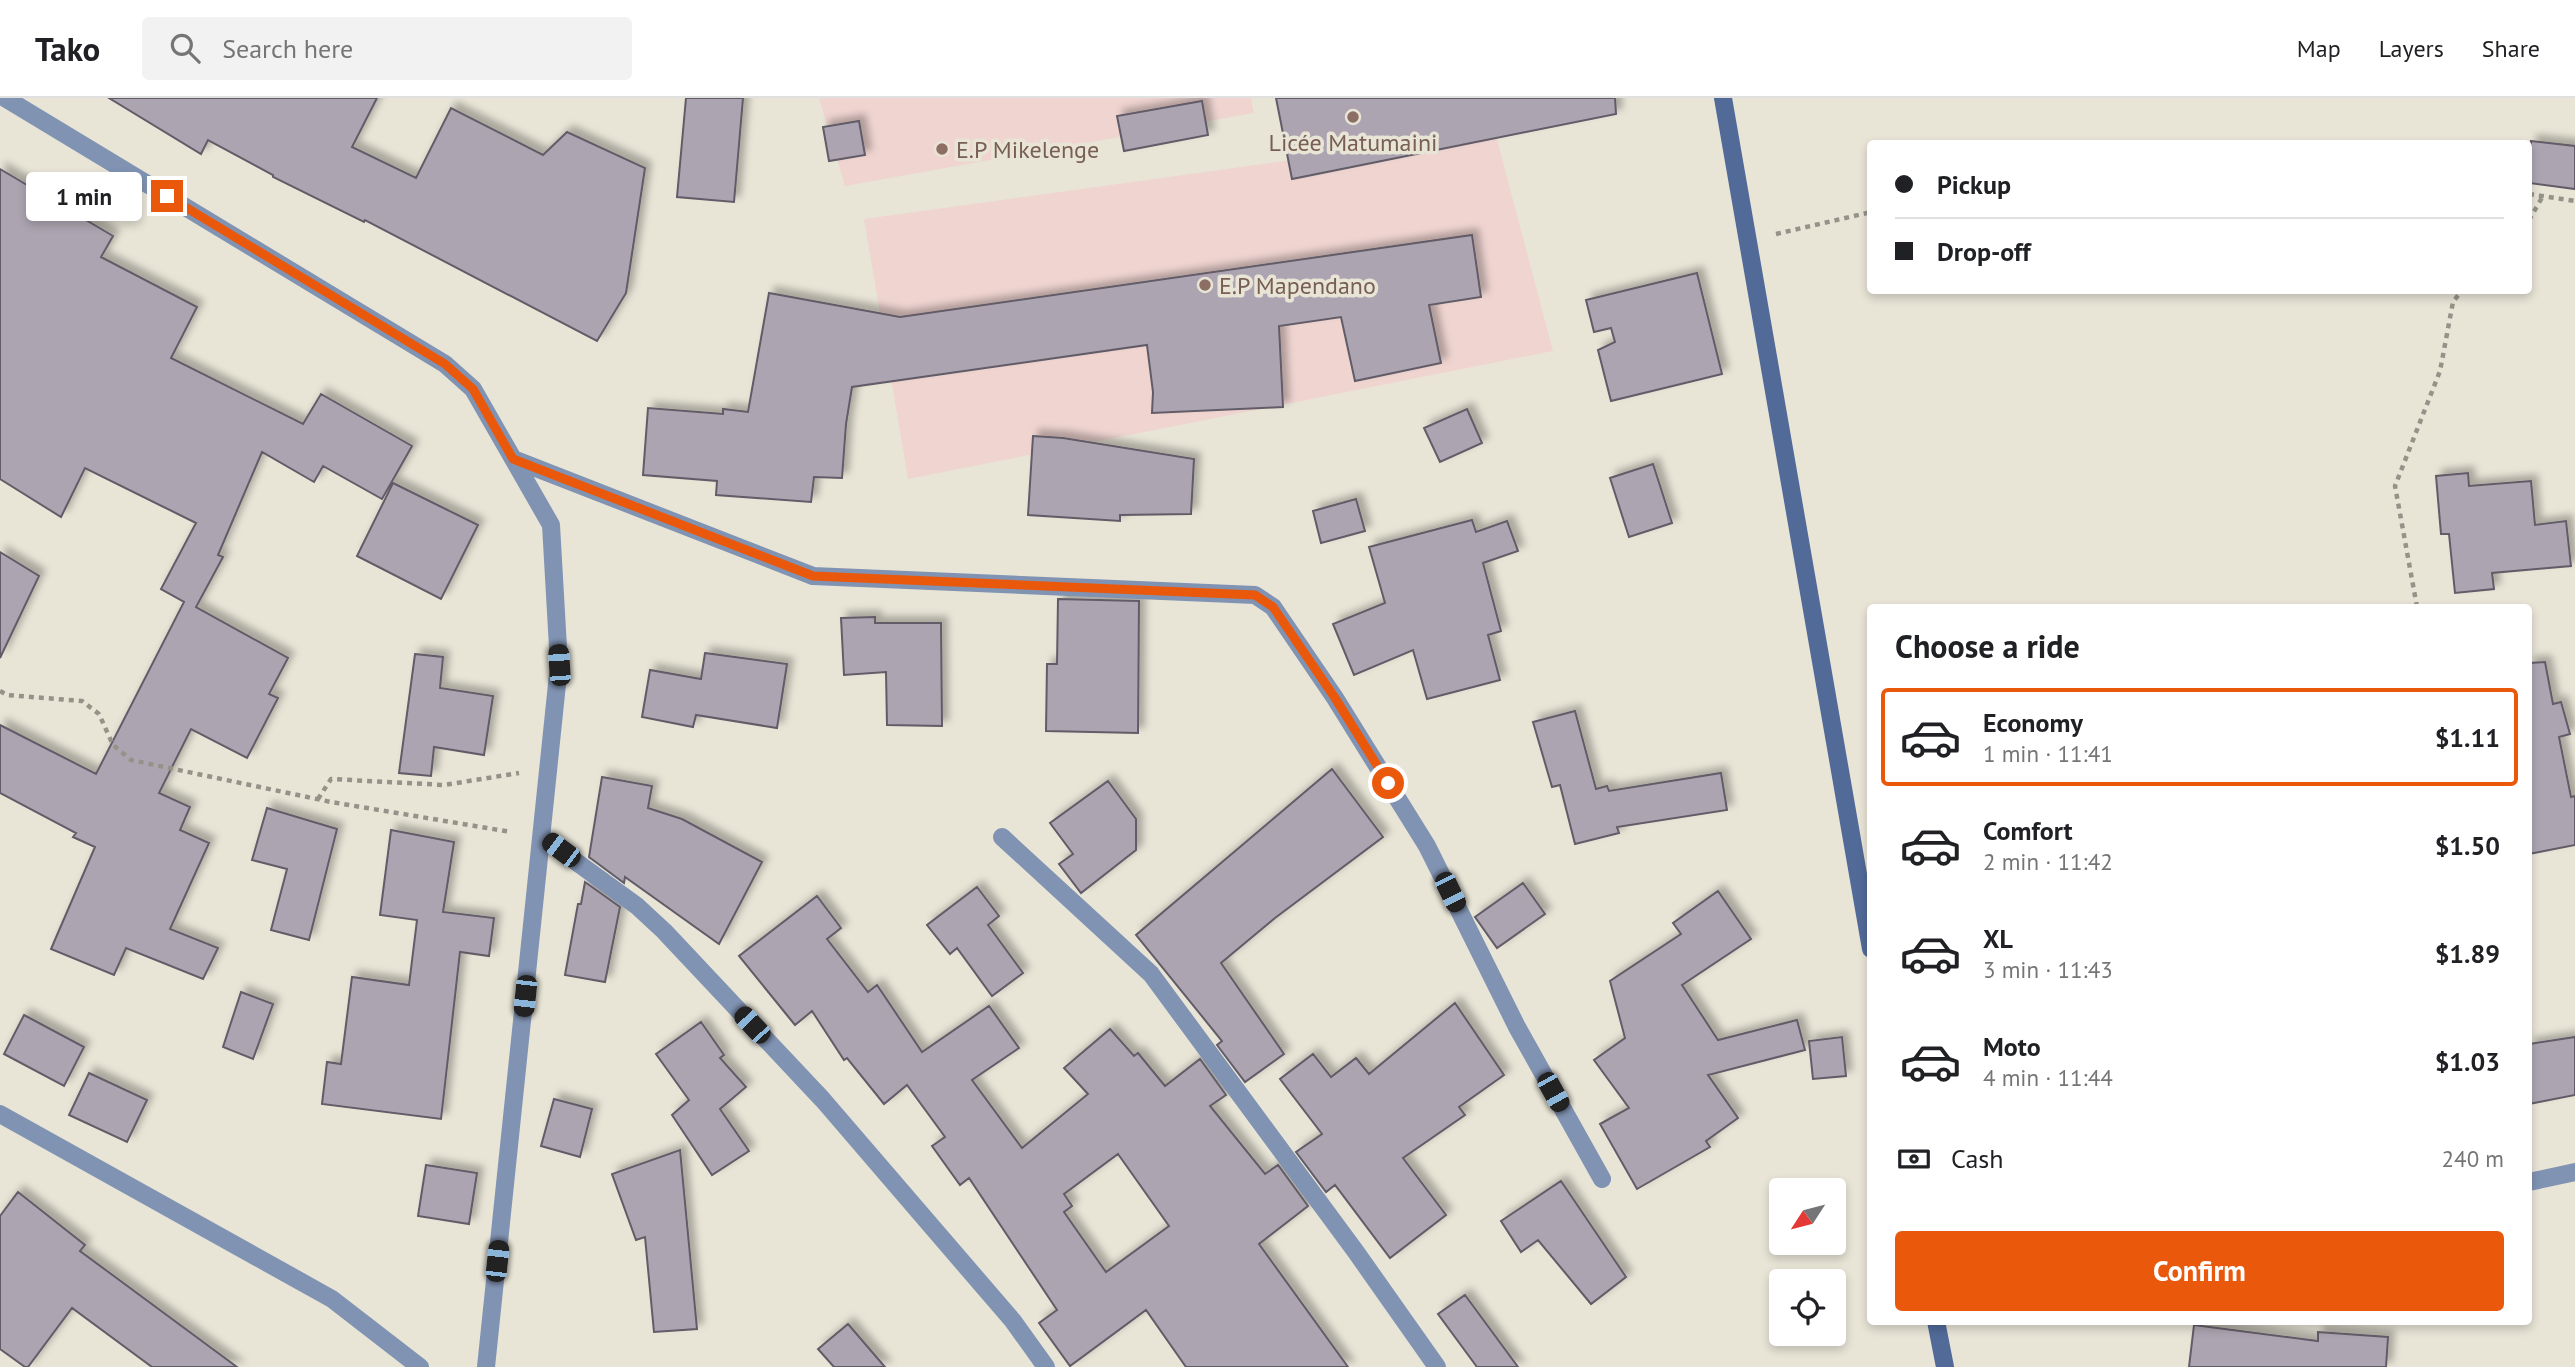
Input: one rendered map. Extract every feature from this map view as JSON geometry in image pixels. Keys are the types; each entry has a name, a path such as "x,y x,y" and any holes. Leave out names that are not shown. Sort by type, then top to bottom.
{"street":[{"path":"5,98 445,364 473,389 551,525 559,665 485,1367"},
{"path":"1723,98 1867,926"},
{"path":"513,459 813,576 1255,595 1273,607 1335,698 1427,846 1517,1027 1602,1179"},
{"path":"542,836 637,906 664,931 823,1100 1013,1321 1046,1367"},
{"path":"1002,837 1151,974 1356,1252 1437,1367"},
{"path":"0,1114 301,1281 332,1300 420,1367"},
{"path":"2532,1181 2575,1171"},
{"path":"1938,1325 1945,1367"}],"path":[{"path":"2532,194 2575,201"},
{"path":"2532,215 2543,196"},
{"path":"1748,240 1867,213"},
{"path":"2416,604 2395,486 2440,371 2453,302 2459,294"},
{"path":"0,691 7,695 82,701 99,714 113,745 131,760 318,799 542,836"},
{"path":"318,799 331,779 444,785 549,769"}],"shaded area":[{"name":"E.P Mikelenge","path":"819,98 1251,98 1254,113 845,186"},
{"name":"E.P Mapendano","path":"1495,132 1553,351 908,479 864,219"}],"building":[{"path":"109,98 377,98 352,147 416,178 451,108 543,155 567,132 645,168 626,293 597,341 365,220 364,222 273,177 208,140 201,154"},
{"path":"686,98 743,98 734,202 677,197"},
{"path":"1276,98 1615,98 1616,114 1292,179"},
{"path":"1202,101 1208,135 1124,151 1117,116"},
{"path":"859,121 865,155 829,161 823,127"},
{"path":"2532,141 2575,146 2575,189 2532,183"},
{"path":"0,169 113,236 101,257 197,307 171,358 303,424 321,394 412,446 382,499 323,466 314,482 262,452 218,555 223,557 196,607 288,658 269,694 278,698 247,758 191,729 159,793 190,807 180,830 209,843 170,929 218,948 203,979 126,948 114,975 51,949 95,847 73,837 76,833 0,793 0,725 96,774 184,602 161,589 196,523 85,468 61,517 0,479"},
{"path":"1472,235 1481,297 1429,305 1441,363 1355,381 1341,317 1279,326 1283,407 1152,413 1153,392 1147,345 852,387 842,478 814,477 811,502 716,495 717,481 643,475 648,408 723,414 723,409 748,412 769,293 900,317"},
{"path":"1697,273 1722,374 1611,401 1598,350 1615,342 1611,328 1594,332 1586,300"},
{"path":"1467,409 1482,443 1440,462 1424,428"},
{"path":"1033,436 1063,438 1194,459 1191,514 1120,515 1120,521 1028,515"},
{"path":"1653,464 1672,523 1629,537 1610,478"},
{"path":"2468,473 2469,486 2531,481 2535,525 2566,521 2571,566 2492,573 2494,589 2455,593 2449,534 2441,534 2436,476"},
{"path":"393,483 478,525 441,599 357,556"},
{"path":"1356,499 1365,531 1321,543 1313,511"},
{"path":"1472,520 1476,532 1507,521 1518,551 1483,563 1501,631 1488,635 1500,680 1427,699 1413,650 1354,675 1333,624 1385,603 1369,547"},
{"path":"0,552 39,576 0,658"},
{"path":"1058,599 1139,601 1138,733 1046,731 1047,664 1057,664"},
{"path":"875,617 875,623 941,623 942,726 887,725 886,672 844,675 841,618"},
{"path":"705,653 787,664 777,728 696,715 693,727 642,717 650,670 701,679"},
{"path":"415,654 443,657 440,688 493,696 484,755 434,747 431,776 399,773"},
{"path":"2545,662 2553,704 2561,702 2570,734 2559,737 2571,797 2575,796 2575,845 2532,853 2532,663"},
{"path":"1575,711 1596,789 1607,786 1609,791 1721,773 1727,810 1617,827 1619,833 1575,844 1560,785 1552,787 1533,722"},
{"path":"1332,769 1383,837 1275,918 1221,963 1284,1054 1245,1082 1217,1045 1222,1041 1136,935"},
{"path":"602,777 652,786 648,808 682,819 762,862 719,944 625,877 624,883 589,857"},
{"path":"1108,781 1136,819 1136,850 1081,893 1059,864 1073,854 1050,823"},
{"path":"267,808 337,829 309,940 271,930 287,869 252,860"},
{"path":"391,830 454,842 443,912 494,918 489,956 460,952 441,1119 322,1104 327,1062 341,1064 352,977 409,985 417,920 380,915"},
{"path":"585,882 620,907 605,982 565,975 578,904 581,904"},
{"path":"1523,883 1545,914 1497,948 1475,917"},
{"path":"977,887 999,916 988,925 1023,973 992,996 957,948 950,954 927,925"},
{"path":"1718,891 1751,939 1682,985 1718,1040 1797,1020 1805,1050 1708,1075 1738,1118 1706,1141 1710,1147 1637,1189 1600,1124 1629,1108 1594,1060 1625,1038 1610,981 1681,934 1673,923"},
{"path":"817,896 841,928 827,939 868,992 877,985 922,1052 989,1006 1019,1048 972,1080 1022,1148 1088,1094 1064,1068 1110,1029 1134,1056 1138,1053 1165,1086 1200,1059 1226,1095 1210,1106 1265,1174 1278,1165 1308,1206 1259,1244 1348,1367 1186,1367 1146,1310 1070,1366 1039,1323 1057,1310 969,1178 960,1185 932,1146 945,1137 907,1085 884,1104 847,1058 844,1060 812,1011 795,1025 739,956","holes":["1118,1154 1169,1226 1106,1272 1064,1212 1072,1206 1064,1194"]},
{"path":"241,992 273,1004 253,1059 223,1047"},
{"path":"1455,1003 1504,1075 1459,1107 1465,1115 1403,1158 1446,1215 1390,1258 1335,1185 1326,1192 1296,1152 1322,1134 1280,1079 1313,1054 1331,1077 1356,1058 1369,1074"},
{"path":"24,1015 84,1047 64,1086 4,1054"},
{"path":"701,1022 724,1055 720,1058 746,1087 720,1109 749,1151 712,1175 672,1115 689,1100 656,1054"},
{"path":"1842,1037 1846,1076 1813,1079 1809,1041"},
{"path":"2575,1037 2575,1095 2532,1103 2532,1044"},
{"path":"89,1073 147,1100 127,1142 69,1115"},
{"path":"554,1099 592,1109 580,1157 541,1146"},
{"path":"680,1150 697,1329 654,1332 645,1237 636,1240 612,1174"},
{"path":"426,1165 477,1173 469,1224 418,1216"},
{"path":"1561,1181 1626,1277 1591,1304 1538,1240 1521,1252 1501,1221"},
{"path":"18,1192 85,1245 80,1251 237,1367 152,1367 72,1308 28,1367 0,1349 0,1216"},
{"path":"1465,1295 1518,1367 1477,1367 1438,1314"},
{"path":"848,1324 885,1367 834,1367 818,1349"},
{"path":"2194,1325 2318,1341 2318,1332 2388,1337 2386,1367 2189,1367"}],"place":[{"name":"Licée Matumaini","path":"1353,117"},
{"name":"E.P Mikelenge","path":"942,149"},
{"name":"E.P Mapendano","path":"1205,285"}],"route":[{"path":"167,196 445,364 473,389 513,459 813,576 1255,595 1273,607 1335,698 1388,783"}]}
